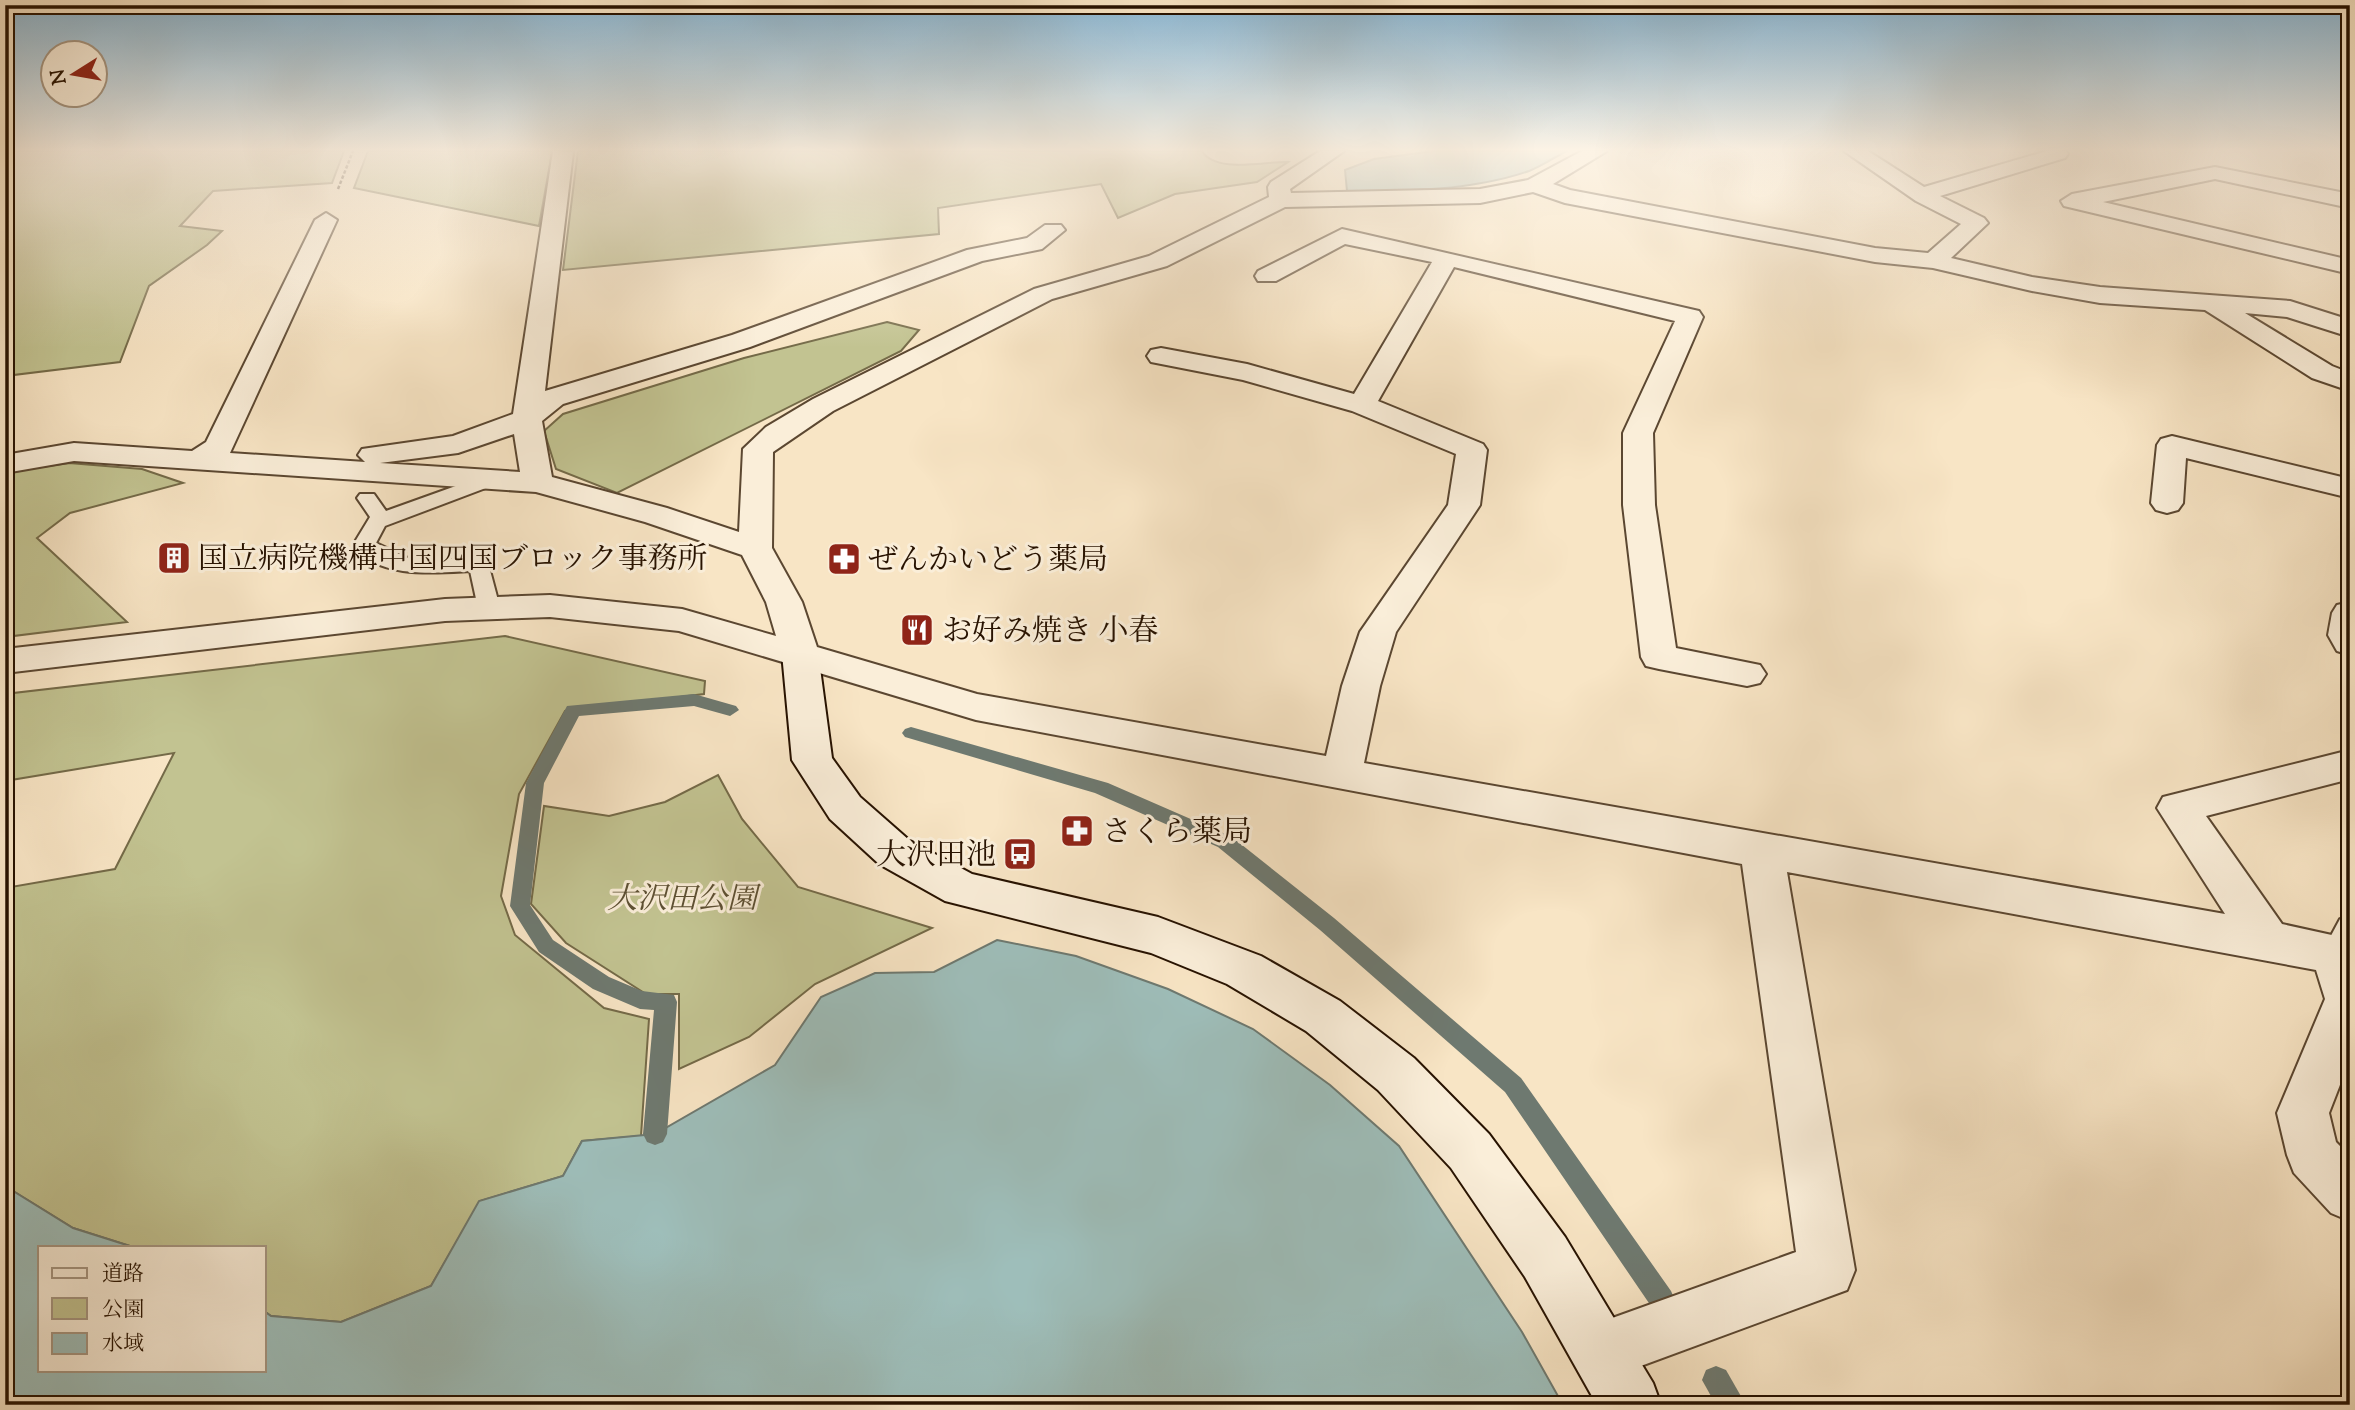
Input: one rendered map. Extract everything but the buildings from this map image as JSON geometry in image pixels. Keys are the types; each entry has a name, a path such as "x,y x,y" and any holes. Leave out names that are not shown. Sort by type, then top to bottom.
{"street":[{"path":"537,483 527,419 555,217"},
{"path":"1247,217 1158,261 1043,294 823,405 777,433 758,449 755,548 783,602 800,653 813,760 845,807 894,852 961,889 1158,936 1244,970 1323,1016 1396,1074 1470,1151 1545,1257 1631,1405"},
{"path":"1676,217 1875,255 1933,261 2032,284 2100,295 2290,309 2350,329"},
{"path":"1933,261 1976,223 1964,217"},
{"path":"2139,217 2350,267"},
{"path":"198,460 219,447 326,220"},
{"path":"340,470 357,457 458,444 527,419 553,398 741,341 976,255 1034,244 1053,230"},
{"path":"1267,276 1342,236 1447,258 1690,317 1638,433 1639,505 1659,657 1747,674"},
{"path":"1362,405 1447,258"},
{"path":"2208,301 2322,372 2350,383"},
{"path":"1161,356 1247,372 1362,405 1472,450 1464,505 1378,632 1361,686 1342,774"},
{"path":"2167,503 2170,435 2350,489"},
{"path":"5,464 74,452 537,483 656,515 755,548"},
{"path":"5,661 445,610 550,606 682,620 976,707 1762,851 2267,940 2345,947 2348,999 2302,1113 2313,1155 2350,1195"},
{"path":"2350,613 2346,635 2350,643"},
{"path":"2267,940 2178,808 2350,764"},
{"path":"1600,1352 1827,1270 1762,851"}],"lane":[{"path":"377,522 492,479"},
{"path":"367,498 380,517 364,545 386,560 408,567 479,564 489,608"}],"green space":[{"path":"5,217 189,217 180,226 222,231 207,245 149,286 120,362 5,376"},
{"path":"494,217 541,217 539,226"},
{"path":"570,217 938,217 939,234 563,270"},
{"path":"887,322 919,330 901,351 617,493 556,469 544,431 563,414 744,358"},
{"path":"69,463 142,469 183,483 70,513 37,538 127,622 5,637 5,475 14,471"},
{"path":"505,636 705,681 704,694 565,711 519,794 501,896 515,935 604,1008 649,1019 641,1136 582,1141 563,1176 480,1201 431,1286 341,1322 271,1316 266,1312 266,1246 130,1246 73,1228 5,1186 5,888 115,869 174,753 5,781 5,694"},
{"name":"大沢田公園","path":"718,775 742,819 798,887 932,928 815,984 749,1037 679,1069 679,994 646,994 566,943 531,904 544,806 609,816 665,802"}],"water":[{"name":"大沢田池","path":"997,940 1076,956 1168,989 1253,1029 1330,1085 1399,1146 1522,1332 1563,1405 5,1405 5,1186 73,1228 130,1246 38,1246 38,1372 266,1372 266,1312 271,1316 341,1322 431,1286 479,1201 563,1176 582,1141 655,1134 775,1065 821,997 875,973 934,972"}],"waterway":[{"path":"655,1134 666,1002 640,1000 601,983 546,946 520,906 535,783 573,710 694,700 730,710"},
{"path":"911,733 1101,788 1225,842 1327,924 1513,1085 1662,1300"},
{"path":"1716,1380 1732,1405"}],"place":[{"name":"国立病院機構中国四国ブロック事務所","path":"174,558"},
{"name":"ぜんかいどう薬局","path":"844,559"},
{"name":"お好み焼き 小春","path":"917,630"},
{"name":"さくら薬局","path":"1077,831"},
{"name":"大沢田池","path":"1020,854"}]}
